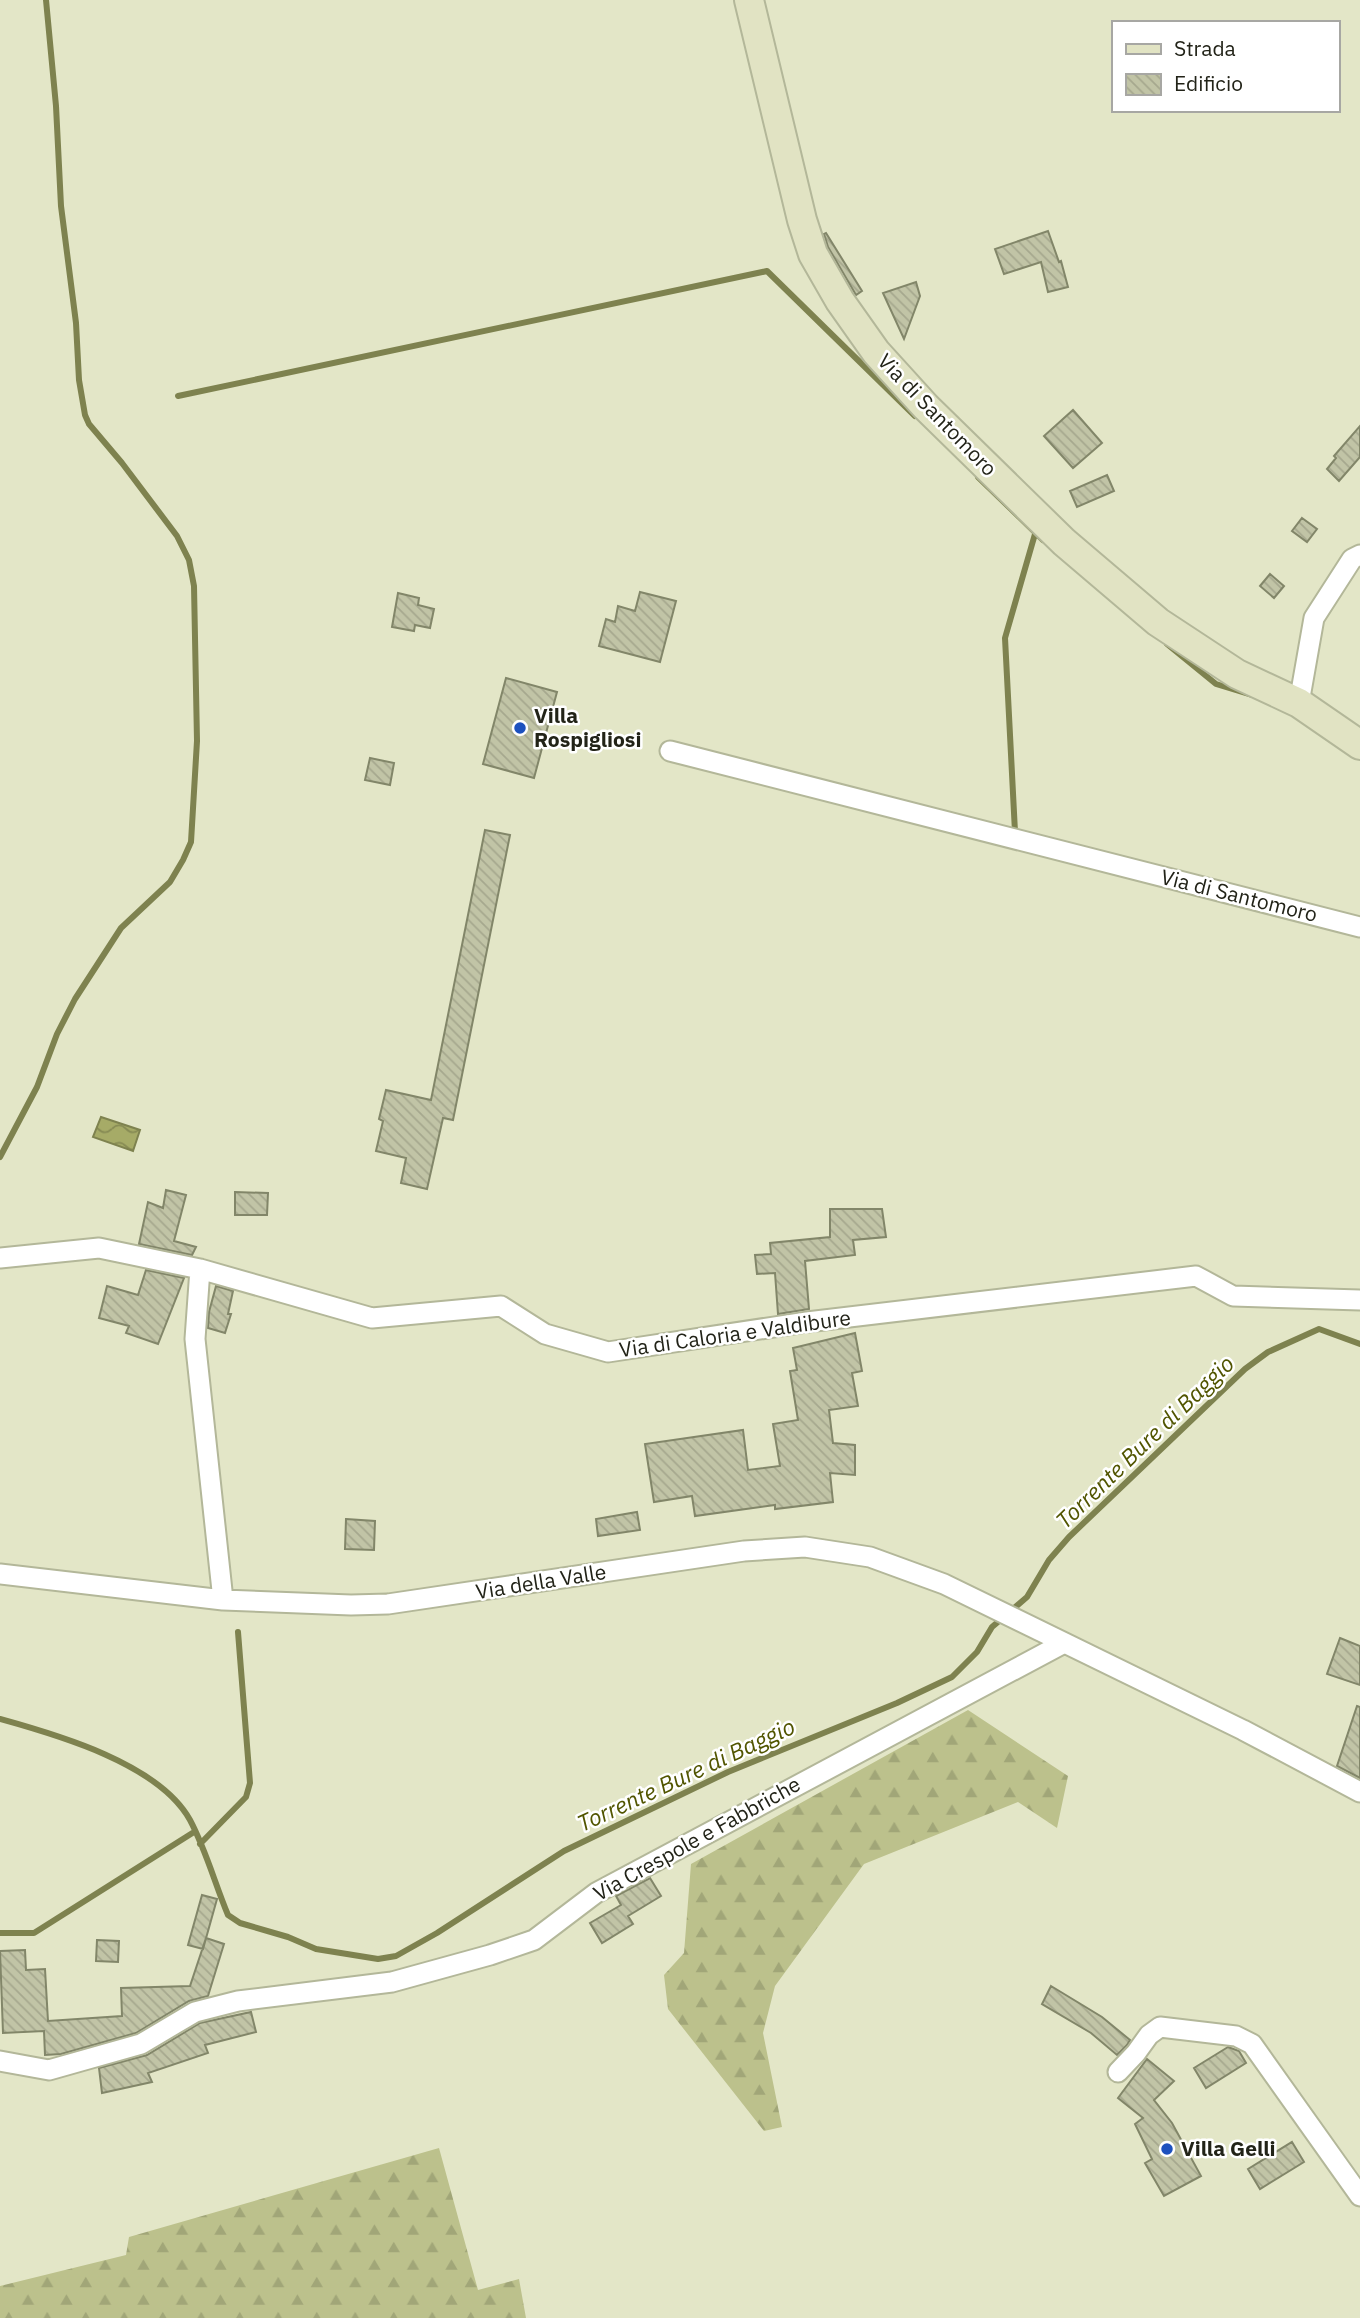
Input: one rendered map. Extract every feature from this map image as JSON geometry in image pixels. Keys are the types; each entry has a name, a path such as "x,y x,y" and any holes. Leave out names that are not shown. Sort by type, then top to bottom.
{"main road":[{"name":"Via di Santomoro","path":"749,0 802,220 813,254 840,301 876,352 926,407 1018,499 1158,622 1237,674 1299,703 1360,745"}],"street":[{"path":"1299,703 1314,618 1352,559 1360,555"},
{"name":"Via di Santomoro","path":"670,751 1360,927"},
{"name":"Via di Caloria e Valdibure","path":"0,1258 99,1248 200,1269 372,1318 501,1306 545,1334 608,1352 807,1322 1196,1276 1233,1296 1360,1300"},
{"path":"200,1269 195,1339 223,1600"},
{"name":"Via della Valle","path":"0,1574 223,1600 388,1604 744,1551 805,1547 870,1557 896,1565 983,1603 1064,1643"},
{"path":"1064,1643 1242,1730 1360,1793"},
{"name":"Via Crespole e Fabbriche","path":"0,2061 49,2070 141,2044 195,2012 238,2001 392,1982 534,1940 596,1893 1064,1643"},
{"path":"1118,2072 1149,2035 1160,2027 1236,2036 1252,2043 1360,2196"}],"green space":[{"path":"968,1710 1068,1776 1057,1828 1018,1802 864,1864 775,1986 763,2033 782,2127 764,2131 668,2009 664,1975 684,1953 691,1864"},
{"path":"439,2148 478,2290 519,2279 526,2318 0,2318 0,2286 126,2255 129,2237"}],"water":[{"path":"101,1117 140,1130 133,1151 93,1137"}],"building":[{"path":"1048,231 1059,262 1061,261 1068,287 1048,292 1041,262 1004,274 995,249"},
{"path":"826,233 862,291 856,295 828,247 824,234"},
{"path":"916,282 920,296 904,339 883,293"},
{"path":"1073,410 1102,443 1073,468 1044,436"},
{"path":"1360,426 1360,457 1339,481 1327,469 1336,458 1334,456"},
{"path":"1107,475 1114,491 1077,507 1070,491"},
{"path":"1302,518 1317,529 1307,542 1292,531"},
{"path":"1270,574 1284,586 1274,598 1260,586"},
{"path":"640,592 676,601 660,662 599,646 606,619 615,622 618,606 635,611"},
{"path":"398,593 419,598 418,605 434,609 430,628 415,625 414,631 392,627"},
{"name":"Villa Rospigliosi","path":"506,678 557,692 534,778 483,764"},
{"path":"370,758 394,763 390,785 365,780"},
{"path":"485,830 510,835 453,1120 443,1118 427,1189 401,1183 406,1158 376,1151 383,1121 379,1119 386,1090 431,1100"},
{"path":"166,1190 186,1195 174,1241 196,1247 192,1255 139,1244 148,1202 163,1208"},
{"path":"235,1192 268,1193 267,1215 235,1215"},
{"path":"830,1209 882,1209 886,1237 853,1240 855,1255 805,1261 809,1309 778,1314 775,1273 757,1274 755,1255 771,1254 770,1243 830,1237"},
{"path":"146,1270 184,1278 158,1344 126,1333 129,1326 99,1318 107,1286 138,1295"},
{"path":"216,1286 233,1291 228,1314 231,1314 225,1333 208,1328"},
{"path":"855,1333 862,1371 852,1373 858,1406 829,1410 833,1443 855,1445 855,1475 830,1473 833,1502 775,1509 775,1505 695,1516 692,1496 654,1502 645,1444 743,1430 748,1470 780,1466 773,1424 798,1420 790,1371 797,1370 793,1348"},
{"path":"637,1512 640,1530 598,1536 596,1519"},
{"path":"346,1519 375,1521 374,1550 345,1549"},
{"path":"1340,1638 1360,1646 1360,1685 1327,1674"},
{"path":"1357,1706 1360,1707 1360,1778 1337,1766"},
{"path":"650,1878 661,1896 628,1916 633,1924 602,1943 590,1923 621,1905 616,1896"},
{"path":"202,1895 217,1899 203,1949 188,1945"},
{"path":"206,1938 224,1944 208,1996 189,2001 136,2033 61,2054 45,2055 44,2031 3,2033 0,1951 25,1950 26,1970 45,1969 48,2021 122,2016 121,1988 190,1986"},
{"path":"97,1940 119,1941 118,1962 96,1961"},
{"path":"1051,1986 1102,2017 1130,2040 1127,2045 1117,2055 1091,2033 1042,2004"},
{"path":"251,2012 256,2032 205,2045 208,2053 148,2073 152,2082 102,2093 99,2068 147,2055 200,2023"},
{"path":"1228,2047 1239,2051 1246,2063 1206,2088 1194,2068"},
{"path":"1147,2059 1174,2081 1154,2100 1172,2123 1201,2176 1164,2196 1145,2163 1152,2159 1135,2124 1143,2118 1118,2098"},
{"path":"1292,2142 1304,2162 1260,2189 1248,2169"}],"waterway":[{"path":"0,1157 37,1087 57,1034 75,999 121,928 170,882 183,860 191,842 197,741 194,586 189,560 177,536 89,424 85,415 61,206 56,106 46,0"},
{"path":"178,396 767,271 915,416"},
{"path":"978,477 1043,540"},
{"path":"1015,832 1005,638 1035,534"},
{"path":"1167,644 1216,684 1252,695"},
{"name":"Torrente Bure di Baggio","path":"0,1719 105,1754 155,1783 175,1800 190,1820 228,1915 240,1923 288,1937 316,1949 378,1959 396,1956 437,1933 564,1851 728,1772 897,1703 952,1677 977,1652 992,1627 1027,1597 1049,1560 1069,1537 1245,1369 1268,1352 1319,1329 1360,1344"},
{"path":"200,1844 246,1797 250,1783 238,1632"},
{"path":"0,1933 34,1933 194,1832"}],"place":[{"name":"Villa Rospigliosi","path":"520,728"},
{"name":"Villa Gelli","path":"1167,2149"}]}
